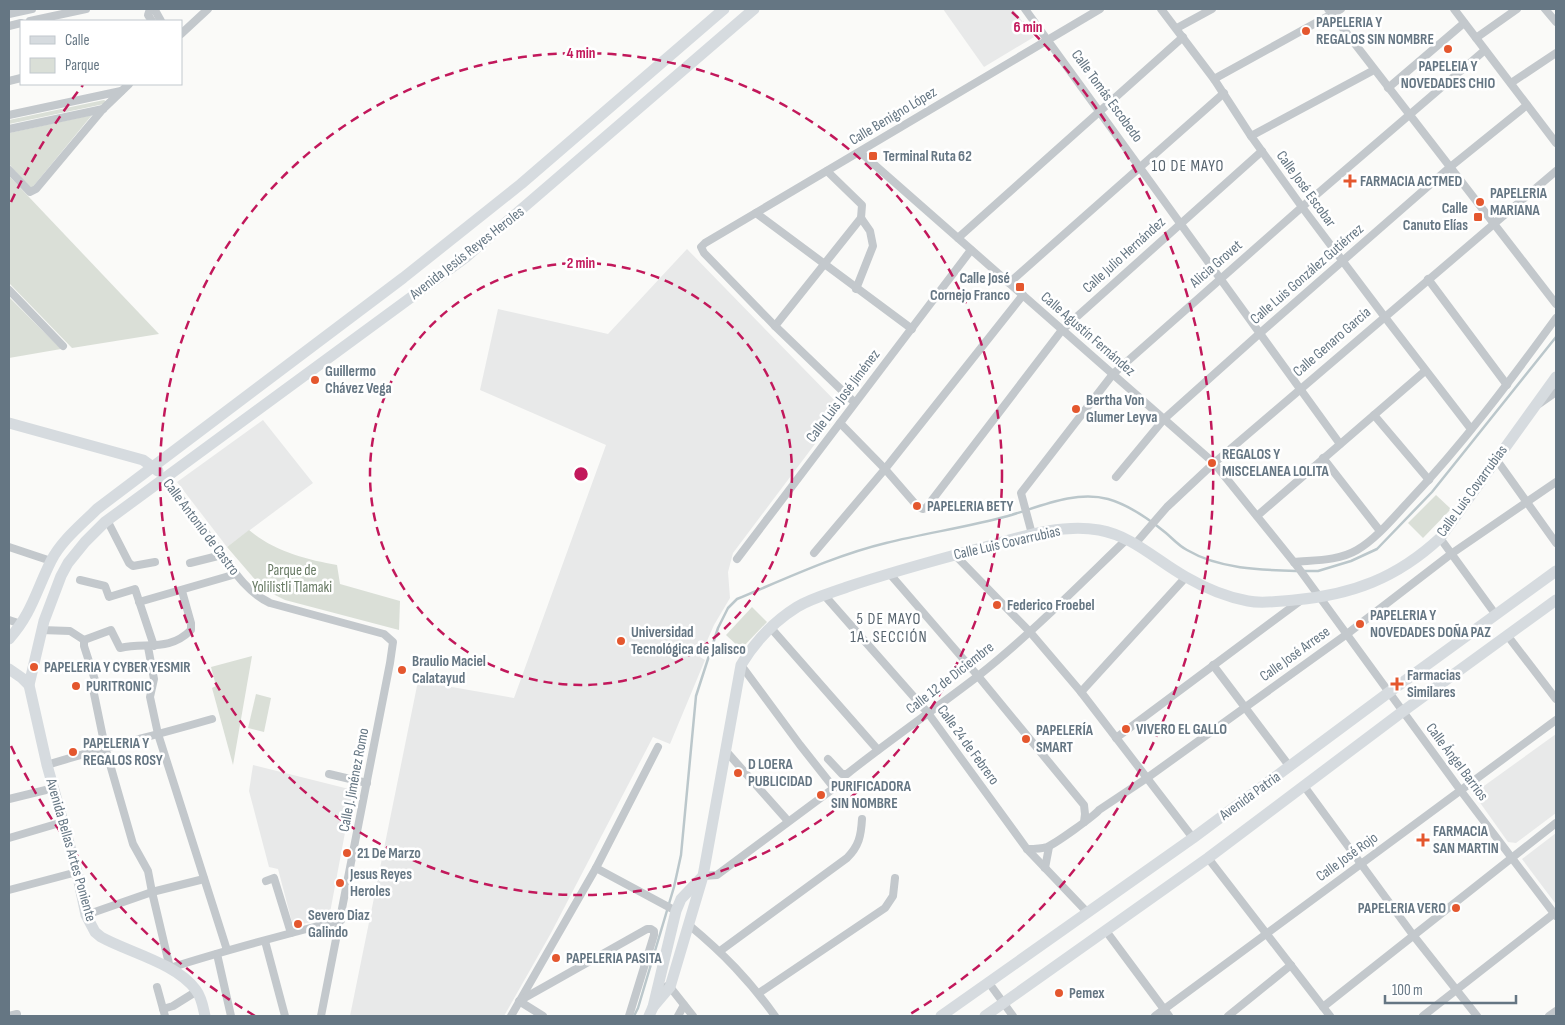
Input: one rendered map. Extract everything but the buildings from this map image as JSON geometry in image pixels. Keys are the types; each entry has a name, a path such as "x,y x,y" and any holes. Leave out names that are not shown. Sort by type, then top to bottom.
{"street":[{"path":"9,14 32,9"},
{"path":"35,20 86,9"},
{"path":"150,9 156,12 160,20"},
{"path":"182,33 208,9"},
{"name":"Avenida Jesús Reyes Heroles","path":"9,639 31,608 51,561 61,545 96,510 403,278 521,184 724,9"},
{"name":"Avenida Jesús Reyes Heroles","path":"29,685 41,630 52,595 66,577 68,563 85,542 107,520 466,257 754,9"},
{"name":"Calle Tomás Escobedo","path":"1025,9 1340,444"},
{"name":"Calle Benigno López","path":"775,326 704,253 701,247 705,243 1100,9"},
{"name":"Calle José Escobar","path":"1161,9 1224,93 1251,136 1302,207 1471,429"},
{"path":"1177,28 1212,9"},
{"path":"1214,79 1329,11 1341,9"},
{"path":"1454,9 1556,143"},
{"path":"1476,38 1517,9"},
{"path":"1546,9 1556,22"},
{"path":"1329,11 1556,304"},
{"path":"1388,88 1464,23"},
{"path":"958,238 1183,37"},
{"name":"Alicia Grovet","path":"1030,530 1021,492 1112,374 1485,50"},
{"path":"1510,83 1556,53"},
{"path":"1251,136 1374,70"},
{"path":"9,170 30,192 36,189 103,109 128,85"},
{"path":"9,115 121,91"},
{"path":"1009,283 1224,93"},
{"name":"Calle Luis González Gutiérrez","path":"1116,477 1164,419 1450,168 1527,105"},
{"path":"9,129 103,109"},
{"name":"Calle Julio Hernández","path":"885,469 918,507 923,509 928,506 1062,330 1262,150"},
{"name":"Calle Agustín Fernández","path":"860,152 1214,463 1296,564 1318,595"},
{"path":"827,171 862,206 861,218 775,326 854,402"},
{"name":"Calle Genaro García","path":"1131,541 1145,532 1214,463 1299,389 1556,171"},
{"path":"521,184 532,200"},
{"path":"756,213 824,266 912,329"},
{"path":"856,289 873,246 870,231 861,218"},
{"name":"Calle Luis José Jiménez","path":"737,559 854,402 971,250"},
{"path":"1428,279 1507,385"},
{"path":"9,290 64,346"},
{"path":"814,553 885,469 1023,295"},
{"path":"1296,564 1345,556 1357,550 1380,531 1429,480 1507,385 1556,318"},
{"path":"1257,516 1425,371"},
{"name":"Calle Luis Covarrubias","path":"651,1012 665,985 689,925 703,876 741,665 753,645 770,627 798,606 889,572 955,555 1030,530 1083,528 1099,530 1131,541 1186,577 1233,598 1250,602 1301,600 1318,595 1353,590 1384,577 1415,559 1440,538 1556,377"},
{"path":"1533,408 1556,392"},
{"path":"1374,415 1429,480"},
{"name":"Calle Antonio de Castro","path":"9,423 138,458 154,466 165,477 236,574 253,593 270,603 384,634 390,638"},
{"path":"840,423 885,469"},
{"path":"1324,458 1380,531"},
{"path":"1496,459 1556,542"},
{"name":"Calle José Arrese","path":"1028,849 1039,849 1049,846 1094,817 1100,810 1347,634 1451,554 1556,482"},
{"path":"107,520 129,562 134,566 155,562"},
{"path":"1440,538 1496,615"},
{"name":"Calle 12 de Diciembre","path":"828,759 844,775 978,676 1131,541"},
{"path":"9,547 51,561"},
{"path":"190,563 222,555"},
{"path":"955,555 1030,632 1081,692 1193,838"},
{"name":"Avenida Patria","path":"941,1016 1193,838 1556,571"},
{"path":"889,572 978,676 1084,805 1084,822"},
{"path":"139,602 236,574"},
{"path":"1081,692 1186,577"},
{"path":"80,580 105,586 109,597 135,589 151,647 154,679 150,697 158,734 227,950"},
{"path":"84,640 111,630 120,648 167,645 184,637 191,630 191,622 184,590"},
{"name":"Calle Ángel Barrios","path":"1318,595 1402,712 1556,914"},
{"name":"Calle 24 de Febrero","path":"825,596 928,713 1028,849 1087,912"},
{"path":"1116,738 1301,600"},
{"name":"Avenida Patria","path":"985,1016 1208,858 1402,712 1556,600"},
{"path":"9,620 21,624"},
{"path":"770,627 878,750"},
{"path":"41,630 70,631 84,640"},
{"path":"1507,635 1556,698"},
{"name":"Calle J. Jiménez Romo","path":"321,1016 393,649 393,642 390,638"},
{"path":"84,640 84,646 95,680 92,684 104,747 133,844 148,871 170,968 227,950 340,920"},
{"path":"703,876 717,875 834,788 741,665"},
{"path":"1213,666 1290,767"},
{"path":"9,669 29,685"},
{"name":"Avenida Bellas Artes Poniente","path":"29,685 47,765 77,872 86,915 95,932 101,937 170,968 190,983 197,991 205,1016"},
{"path":"47,765 104,747 212,719"},
{"name":"Calle José Rojo","path":"1156,1016 1167,1013 1267,934 1556,720"},
{"path":"511,1016 596,868 658,747"},
{"path":"725,750 788,821"},
{"path":"329,774 367,783"},
{"path":"1304,786 1413,936 1477,1016"},
{"path":"9,799 54,788"},
{"path":"1084,805 1100,810"},
{"path":"720,951 848,858 855,850 860,839 862,819"},
{"path":"9,838 63,822"},
{"path":"1323,1007 1556,823"},
{"path":"1045,868 1049,846"},
{"path":"1208,858 1330,1016"},
{"path":"596,868 673,909"},
{"path":"9,888 77,872"},
{"path":"86,915 203,876"},
{"name":"Calle Luis Covarrubias","path":"665,985 673,909 703,876"},
{"path":"266,881 274,878 290,933"},
{"path":"759,993 885,908 893,896 895,878"},
{"path":"1423,1016 1556,914"},
{"path":"689,925 720,951 759,993 775,1016"},
{"path":"519,1001 647,929 651,929 654,931 654,935 629,1016"},
{"path":"1106,931 1167,1013"},
{"path":"265,941 285,1016"},
{"path":"217,954 231,1016"},
{"path":"1228,1016 1291,966"},
{"path":"988,983 1013,1016"},
{"path":"665,985 693,1016"},
{"path":"157,987 164,1013 197,991"},
{"path":"519,1001 543,1016"},
{"path":"678,1016 684,1005"},
{"path":"1550,1016 1556,1011"}],"shaded area":[{"path":"943,9 1013,9 1034,37 984,67"},
{"name":"Universidad Tecnológica de Jalisco","path":"687,249 842,408 733,553 728,572 730,598 714,625 700,657 705,660 670,744 653,737 551,933 504,1016 350,1016 418,681 514,698 606,445 480,390 498,309 608,334"},
{"path":"263,420 313,483 227,547 177,482"},
{"path":"1556,734 1556,813 1516,843 1508,842 1476,797 1477,791"},
{"path":"253,765 353,790 329,918 293,926 278,869 269,867 249,791"},
{"path":"1556,833 1556,902 1555,903 1522,859"}],"green space":[{"path":"104,100 107,102 104,104 9,124 9,120"},
{"path":"92,115 31,189 9,164 9,133"},
{"path":"9,176 159,334 72,348 9,283"},
{"path":"9,297 61,349 9,358"},
{"path":"1436,495 1451,509 1423,538 1408,523"},
{"name":"Parque de Yolilistli Tlamaki","path":"249,530 269,544 291,554 337,565 340,584 400,601 399,630 285,600 263,589 227,547"},
{"path":"752,607 767,622 741,649 726,635"},
{"path":"252,656 233,765 212,688 216,686 211,667"},
{"path":"256,694 271,698 264,732 248,728"}],"waterway":[{"path":"1303,571 1318,571 1351,561 1377,549 1432,492 1556,337"},
{"path":"634,1016 674,887 681,855 696,696 718,628 728,608 737,599 811,568 867,548 993,520 1057,501 1083,497 1108,499 1124,505 1153,523 1184,548 1213,561 1255,569 1297,571"}],"place":[{"name":"PAPELERIA Y REGALOS SIN NOMBRE","path":"1306,31"},
{"name":"PAPELEIA Y NOVEDADES CHIO","path":"1448,49"},
{"name":"Terminal Ruta 62","path":"873,156"},
{"name":"FARMACIA ACTMED","path":"1350,181"},
{"name":"PAPELERIA MARIANA","path":"1480,202"},
{"name":"Calle Canuto Elías","path":"1478,217"},
{"name":"Calle José Cornejo Franco","path":"1020,287"},
{"name":"Guillermo Chávez Vega","path":"315,380"},
{"name":"Bertha Von Glumer Leyva","path":"1076,409"},
{"name":"REGALOS Y MISCELANEA LOLITA","path":"1212,463"},
{"name":"PAPELERIA BETY","path":"917,506"},
{"name":"Federico Froebel","path":"997,605"},
{"name":"PAPELERIA Y NOVEDADES DOÑA PAZ","path":"1360,624"},
{"name":"Universidad Tecnológica de Jalisco","path":"621,641"},
{"name":"PAPELERIA Y CYBER YESMIR","path":"34,667"},
{"name":"Braulio Maciel Calatayud","path":"402,670"},
{"name":"Farmacias Similares","path":"1397,684"},
{"name":"PURITRONIC","path":"76,686"},
{"name":"VIVERO EL GALLO","path":"1126,729"},
{"name":"PAPELERÍA SMART","path":"1026,739"},
{"name":"PAPELERIA Y REGALOS ROSY","path":"73,752"},
{"name":"D LOERA PUBLICIDAD","path":"738,773"},
{"name":"PURIFICADORA SIN NOMBRE","path":"821,795"},
{"name":"FARMACIA SAN MARTIN","path":"1423,840"},
{"name":"21 De Marzo","path":"347,853"},
{"name":"Jesus Reyes Heroles","path":"340,883"},
{"name":"PAPELERIA VERO","path":"1456,908"},
{"name":"Severo Diaz Galindo","path":"298,924"},
{"name":"PAPELERIA PASITA","path":"556,958"},
{"name":"Pemex","path":"1059,993"}],"district":[{"name":"1O DE MAYO","path":"1188,166"},
{"name":"5 DE MAYO 1A. SECCIÓN","path":"889,628"}]}
